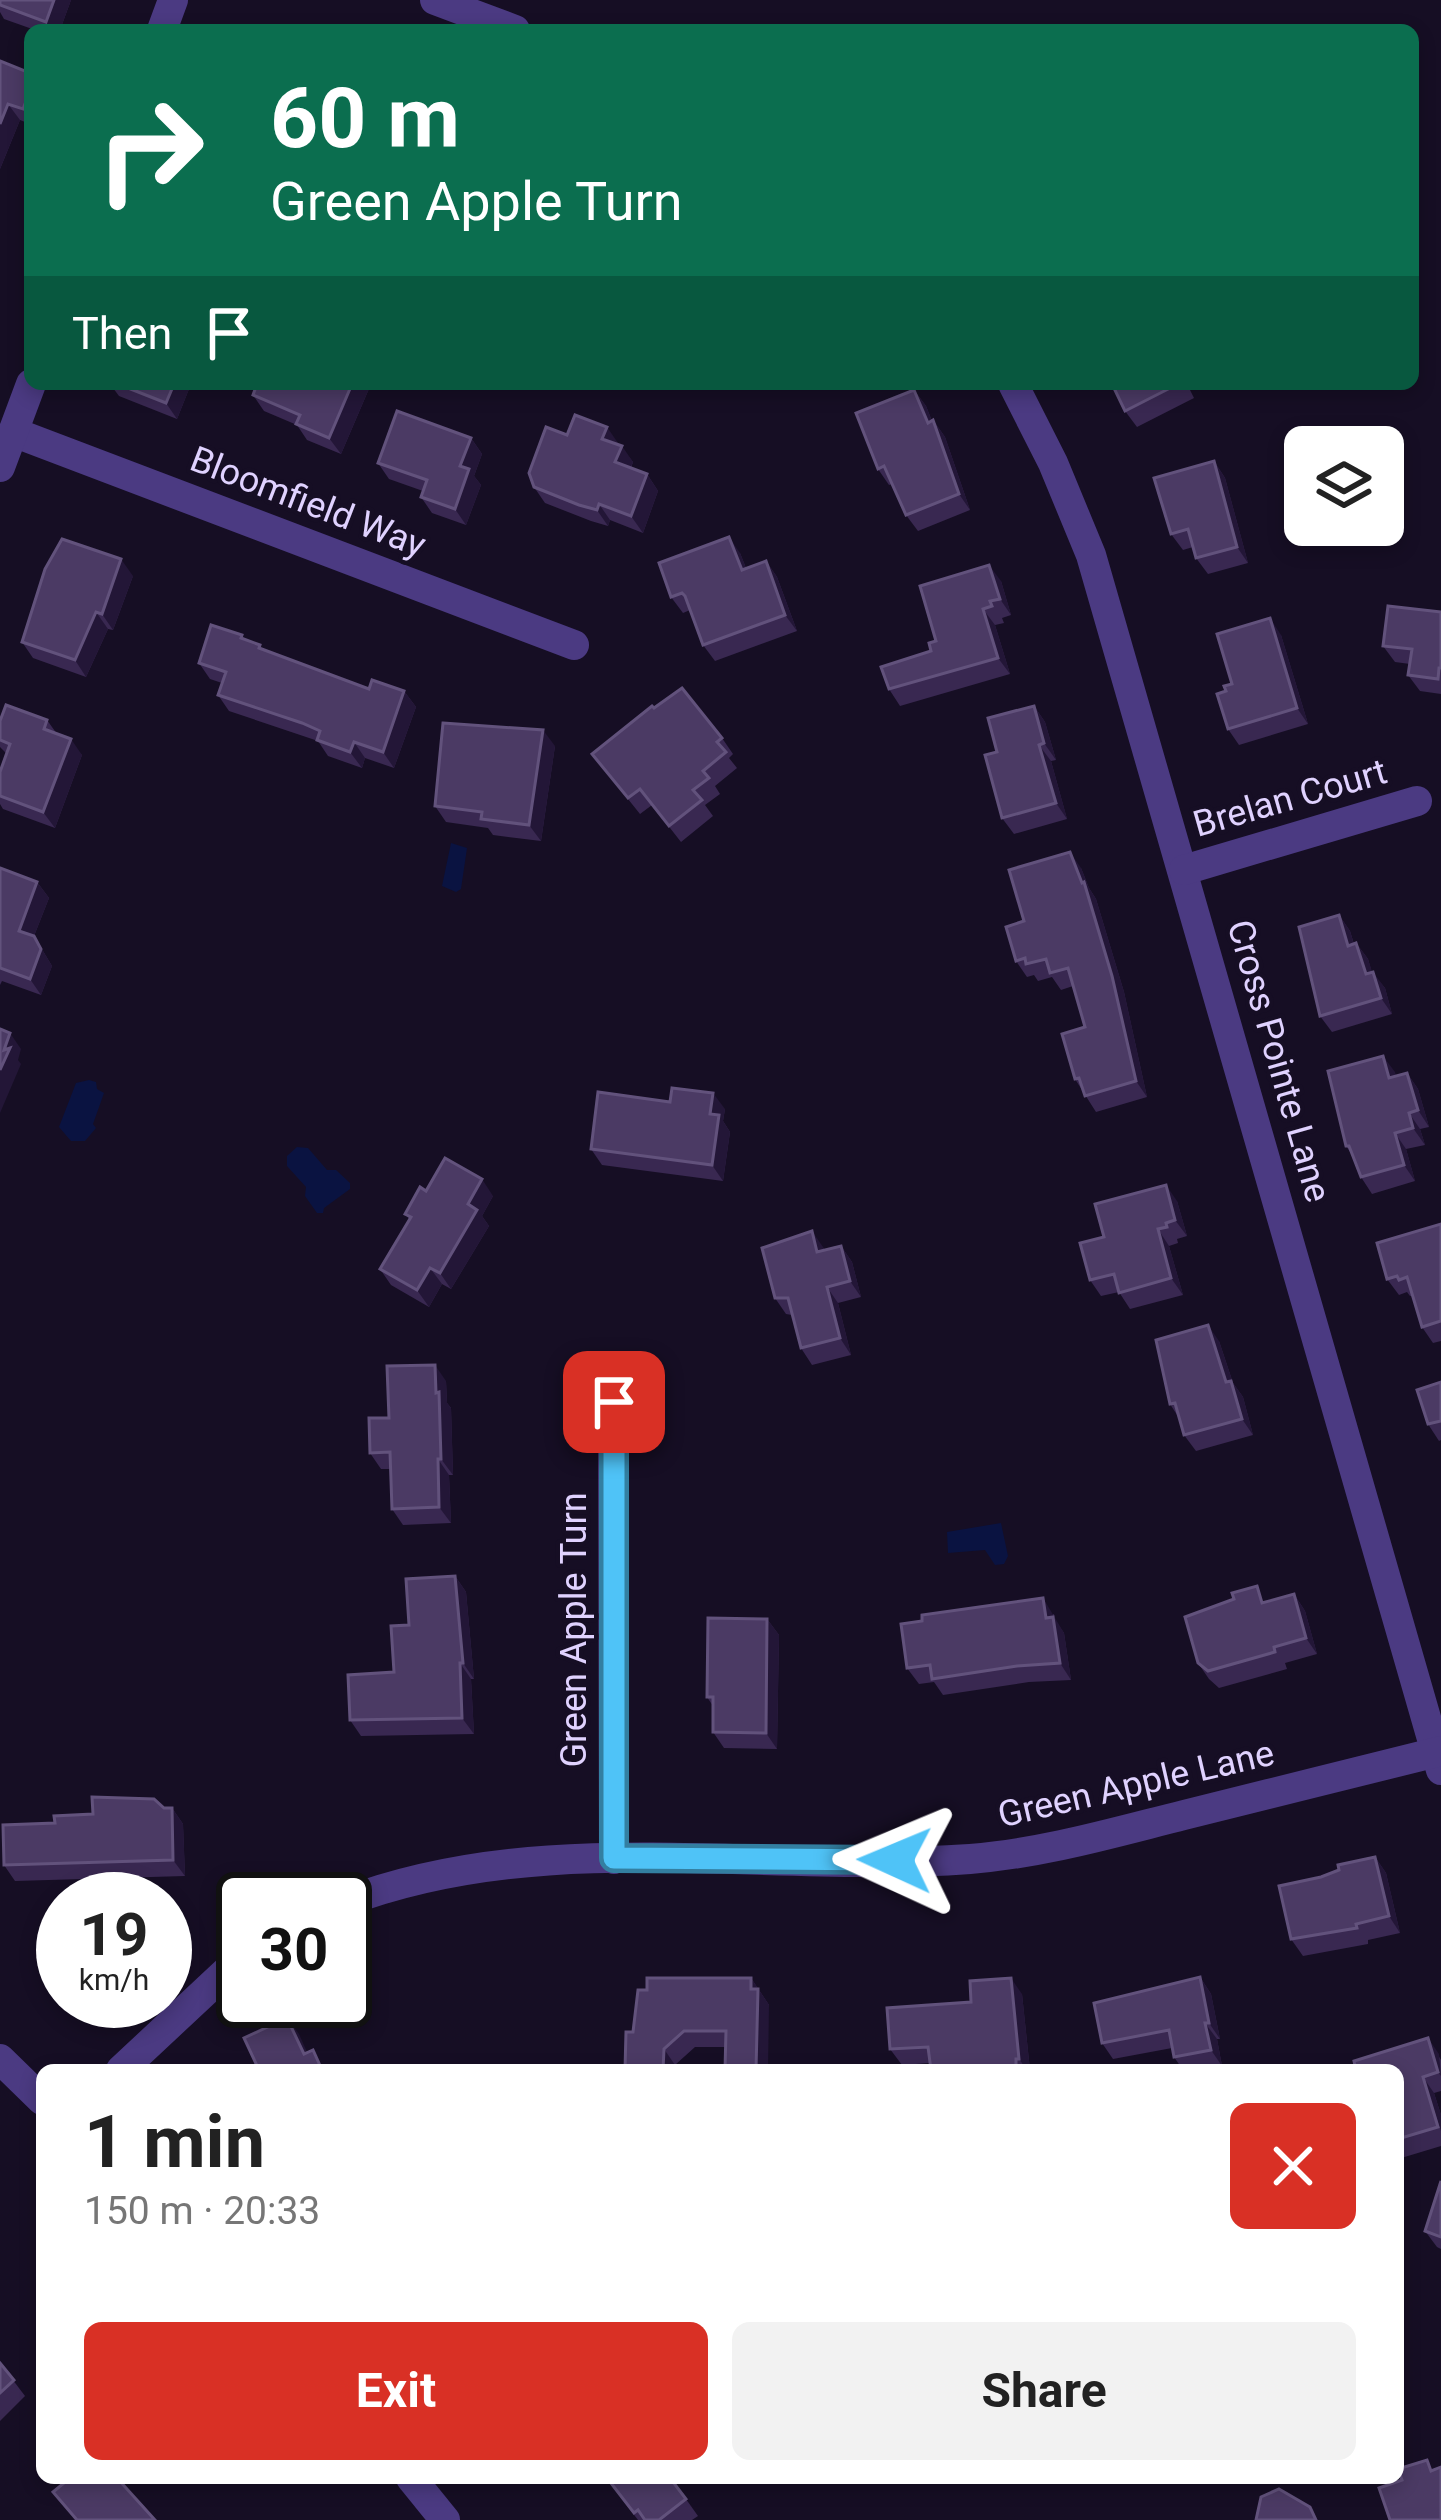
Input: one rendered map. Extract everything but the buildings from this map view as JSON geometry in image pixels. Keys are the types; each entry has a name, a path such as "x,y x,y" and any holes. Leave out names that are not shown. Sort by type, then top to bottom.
{"street":[{"path":"435,0 499,24"},
{"path":"0,467 29,390"},
{"name":"Cross Pointe Lane","path":"1016,390 1082,531 1439,1758"},
{"name":"Bloomfield Way","path":"13,432 574,645"},
{"name":"Brelan Court","path":"1184,870 1418,801"},
{"name":"Green Apple Turn","path":"614,1402 614,1858"},
{"name":"Green Apple Lane","path":"372,1892 450,1871 614,1858 931,1861 1023,1854 1439,1758"},
{"path":"127,2064 216,1981"},
{"path":"0,2060 36,2094"},
{"path":"416,2484 446,2520"}],"shaded area":[{"path":"451,843 467,848 461,889 456,892 442,886"},
{"path":"89,1080 104,1093 93,1124 96,1128 85,1141 71,1141 59,1127 76,1083"},
{"path":"297,1147 308,1148 327,1170 336,1170 350,1183 350,1189 323,1213 317,1213 305,1196 306,1187 287,1166 287,1156"},
{"path":"1001,1523 1008,1556 1004,1564 995,1565 985,1550 948,1553 947,1532"}],"route":[{"path":"614,1402 614,1858 895,1860"}]}
